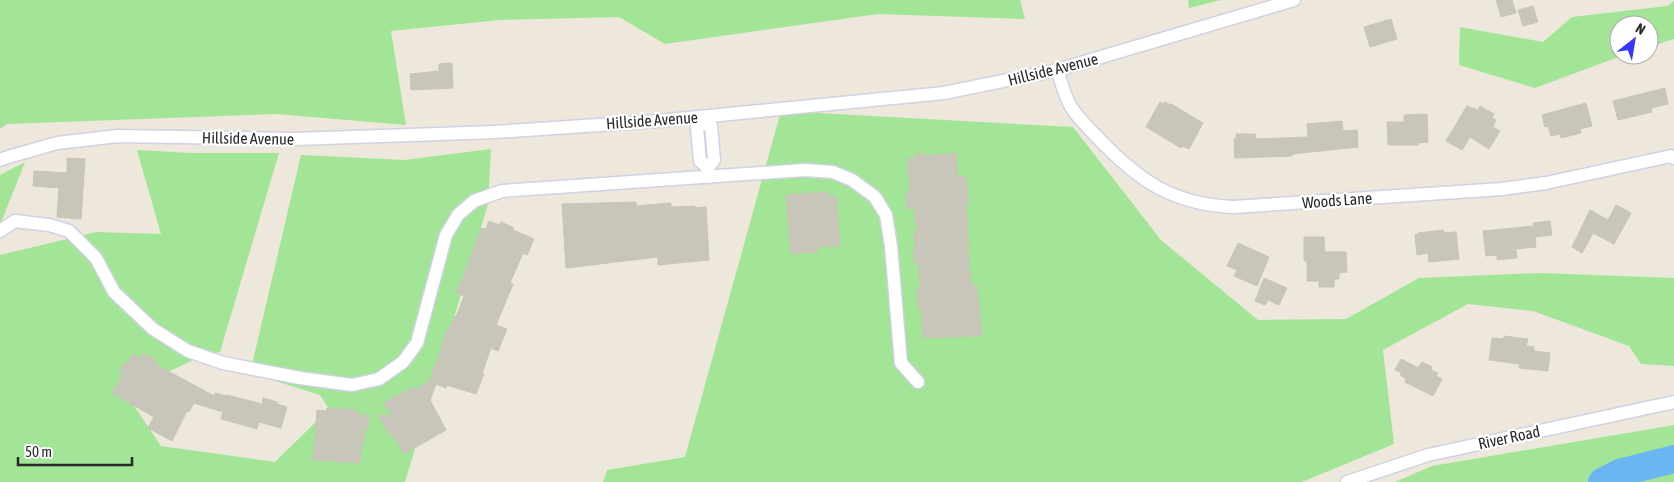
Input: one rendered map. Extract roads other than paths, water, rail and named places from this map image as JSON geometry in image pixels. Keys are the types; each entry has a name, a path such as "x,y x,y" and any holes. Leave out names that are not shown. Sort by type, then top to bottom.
{"street":[{"name":"Hillside Avenue","path":"0,160 8,156 57,143 118,136 326,139 495,132 704,120 944,94 1057,70 1294,0"},
{"name":"Woods Lane","path":"1057,70 1069,104 1114,155 1151,185 1172,195 1199,204 1233,207 1502,189 1546,183 1671,156 1674,158"},
{"path":"704,120 697,128 700,161 709,172"},
{"path":"0,230 15,221 48,225 69,231 96,258 114,292 153,329 188,351 223,363 352,386 379,380 403,362 417,343 446,235 458,215 474,202 502,191 709,172 804,170 833,172 852,180 875,197 886,215 891,246 901,363 918,382"},
{"name":"River Road","path":"1347,482 1428,454 1674,402"}],"waterway":[{"path":"1602,482 1619,473 1674,459"}]}
